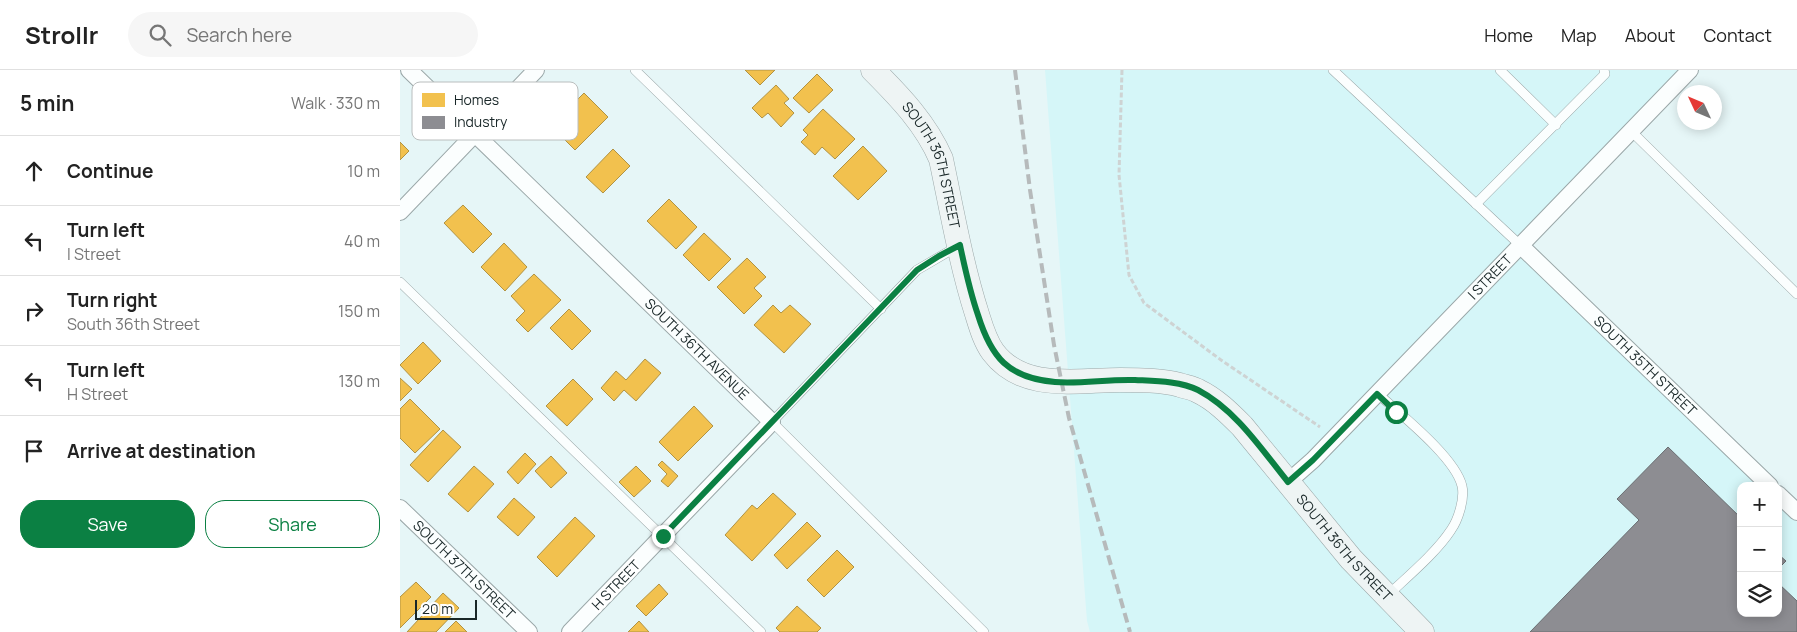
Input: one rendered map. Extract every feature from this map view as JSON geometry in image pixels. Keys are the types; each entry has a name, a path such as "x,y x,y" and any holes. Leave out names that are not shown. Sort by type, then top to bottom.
{"street":[{"name":"SOUTH 36TH AVENUE","path":"409,70 421,82"},
{"path":"525,82 536,70"},
{"name":"SOUTH 36TH STREET","path":"872,70 894,91 924,126 933,140 941,159 970,294 985,338 993,352 1012,370 1028,377 1055,382 1121,380 1167,382 1197,390 1226,410 1242,426 1351,559 1422,632"},
{"name":"I STREET","path":"1288,482 1377,394 1690,70"},
{"path":"400,212 469,140"},
{"name":"SOUTH 36TH AVENUE","path":"481,140 772,422"},
{"name":"SOUTH 35TH STREET","path":"1520,246 1766,482"},
{"name":"H STREET","path":"570,632 772,422"},
{"path":"1782,498 1797,512"},
{"name":"SOUTH 37TH STREET","path":"400,508 529,632"}],"lane":[{"path":"635,70 881,309"},
{"path":"1333,70 1520,246"},
{"path":"1500,70 1556,125"},
{"path":"1476,204 1605,74 1604,70"},
{"path":"1631,131 1797,294"},
{"name":"H STREET","path":"772,422 917,270 960,245"},
{"path":"400,282 760,632"},
{"path":"1377,394 1427,439 1452,465 1462,486 1462,498 1458,516 1452,530 1387,597"},
{"name":"SOUTH 36TH AVENUE","path":"772,422 984,632"}],"path":[{"path":"1122,70 1119,175 1129,275 1144,302 1221,360 1335,437"}],"shaded area":[{"path":"1045,70 1690,70 1521,246 1756,482 1737,482 1737,617 1782,617 1782,508 1797,522 1797,632 1090,632 1087,621"}],"building: Homes":[{"path":"745,70 775,70 760,85"},
{"path":"817,74 833,90 809,113 793,98"},
{"path":"776,85 789,99 784,103 794,113 781,127 768,113 762,118 752,108"},
{"path":"584,93 608,117 575,150 565,140 578,140 578,99"},
{"path":"823,109 855,139 835,159 822,147 815,155 801,142 808,135 803,130"},
{"path":"400,142 409,151 400,160"},
{"path":"863,146 887,171 858,200 833,176"},
{"path":"613,149 630,166 603,193 586,177"},
{"path":"669,199 697,227 676,249 647,221"},
{"path":"463,205 492,234 473,253 444,223"},
{"path":"704,233 731,259 709,281 683,255"},
{"path":"504,243 527,267 505,291 481,267"},
{"path":"747,258 766,277 754,288 762,296 744,314 717,287"},
{"path":"534,274 561,300 528,332 516,320 525,311 511,296"},
{"path":"773,305 781,313 790,305 811,324 784,353 754,325"},
{"path":"569,309 591,331 572,350 550,328"},
{"path":"423,342 441,361 418,384 400,365"},
{"path":"645,359 661,373 636,401 624,390 614,401 601,388 616,371 626,380"},
{"path":"400,378 412,389 400,401"},
{"path":"573,379 593,399 567,426 546,406"},
{"path":"410,399 440,429 415,453 400,438 400,409"},
{"path":"694,406 713,426 678,461 659,442"},
{"path":"443,430 461,447 428,482 410,465"},
{"path":"525,453 536,464 518,484 507,472"},
{"path":"551,456 567,473 551,488 535,471"},
{"path":"662,461 678,476 668,487 661,481 667,474 658,465"},
{"path":"474,466 494,484 468,512 448,494"},
{"path":"636,466 651,481 634,497 619,482"},
{"path":"773,493 796,514 752,561 725,535 752,505 757,509"},
{"path":"514,498 535,517 518,536 497,517"},
{"path":"575,517 595,536 557,577 537,557"},
{"path":"807,522 821,536 787,569 774,555"},
{"path":"837,550 854,567 824,597 807,580"},
{"path":"416,582 431,597 400,628 400,597"},
{"path":"659,584 668,594 646,616 636,606"},
{"path":"443,593 459,608 436,632 407,632"},
{"path":"797,606 821,628 817,632 780,632 776,628"},
{"path":"456,621 467,632 445,632"},
{"path":"639,621 649,632 628,632"}],"building: Industry":[{"path":"1668,447 1737,514 1737,617 1782,617 1782,587 1797,601 1797,632 1530,632 1639,520 1617,499"}],"railway":[{"path":"1015,70 1030,190 1054,345 1069,418 1130,632"}],"route":[{"path":"663,536 917,270 960,245 970,294 985,338 993,352 1012,370 1028,377 1055,382 1121,380 1167,382 1197,390 1226,410 1242,426 1288,482 1313,460 1377,394 1396,412"}]}
